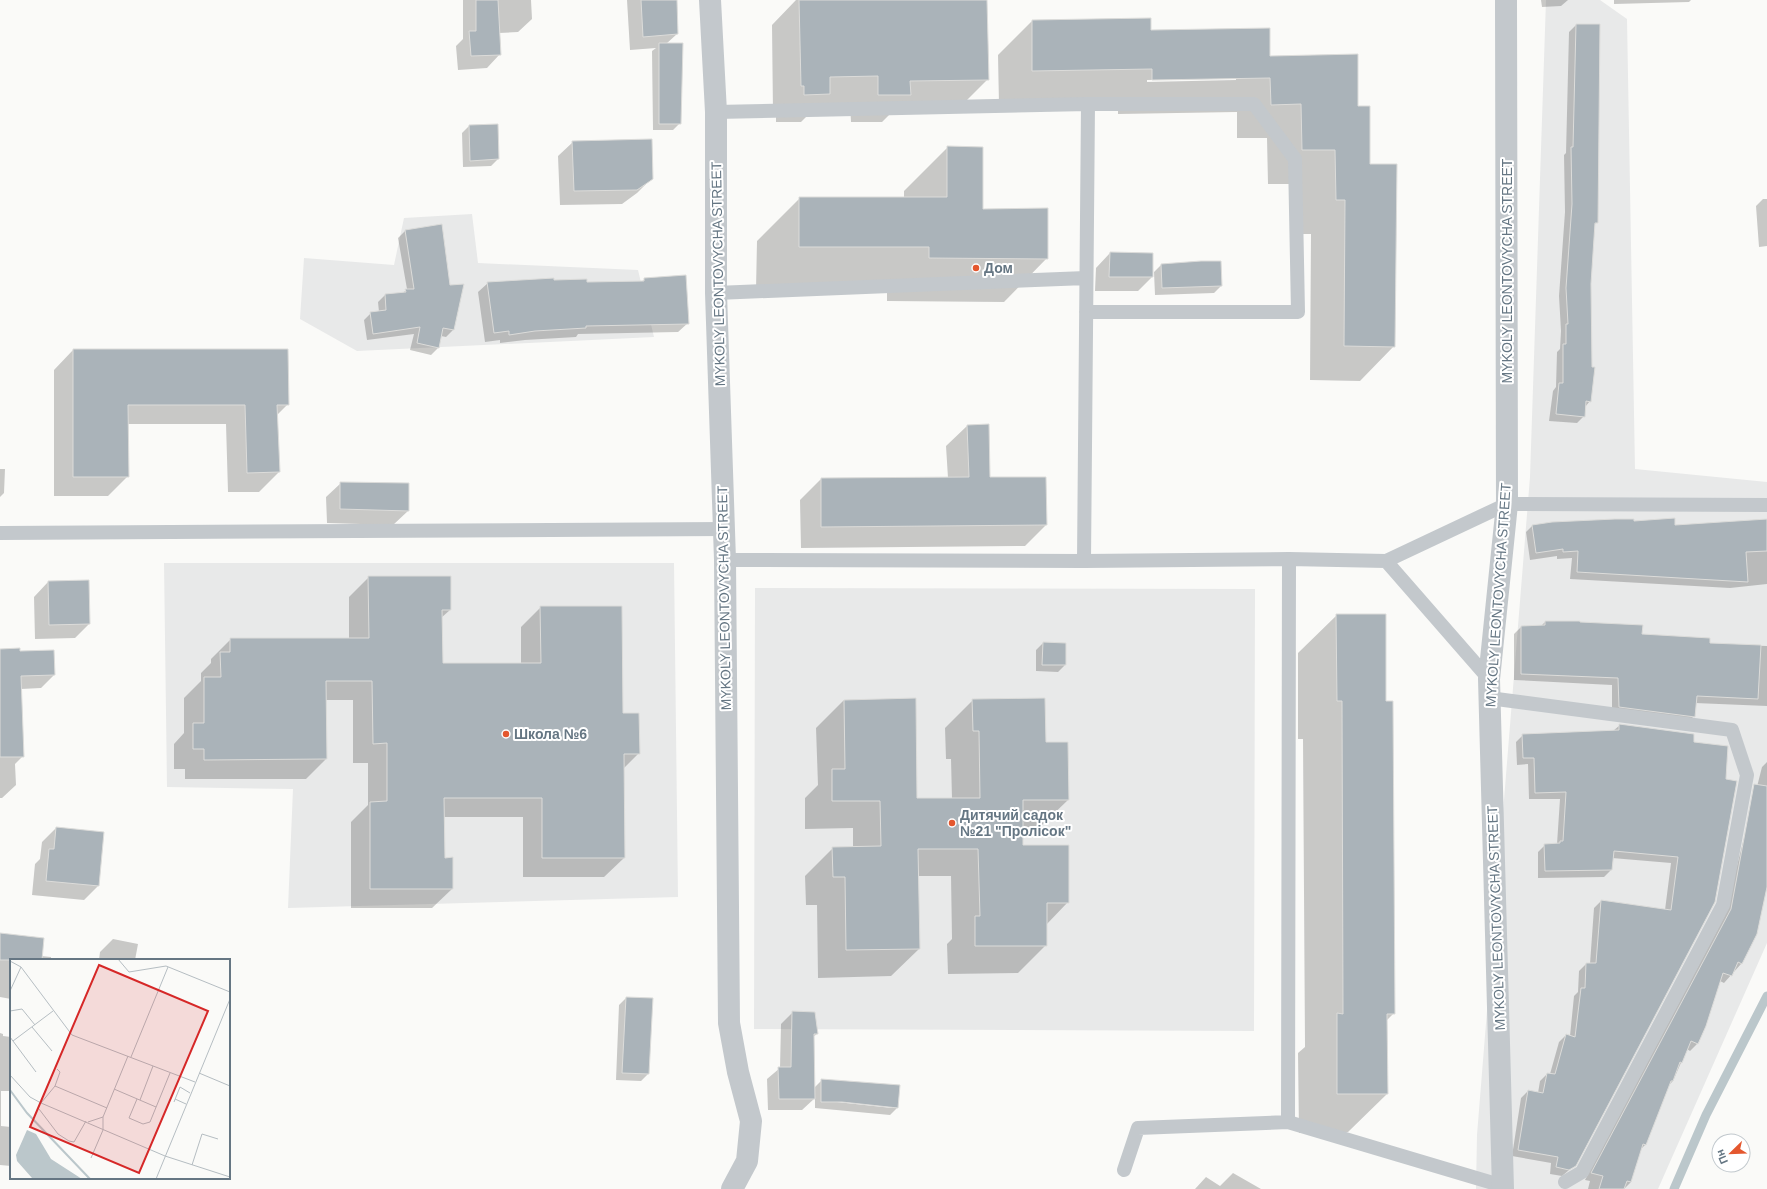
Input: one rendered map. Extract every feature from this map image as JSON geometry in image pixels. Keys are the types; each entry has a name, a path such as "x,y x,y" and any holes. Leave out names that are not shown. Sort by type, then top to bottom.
{"street":[{"name":"MYKOLY LEONTOVYCHA STREET","path":"710,0 716,112 716,293 725,560 729,1023 738,1072 751,1121 747,1161 732,1189"},
{"name":"MYKOLY LEONTOVYCHA STREET","path":"1503,1188 1489,689 1507,504 1506,0"}],"lane":[{"path":"716,112 1088,104 1254,104 1295,159 1298,312 1086,312"},
{"path":"1084,561 1088,104"},
{"path":"716,293 1086,278"},
{"path":"725,560 1386,560 1507,504 1767,505"},
{"path":"0,533 724,529"},
{"path":"1288,1122 1289,559"},
{"path":"1386,560 1489,689 1732,730 1747,775 1723,905 1582,1172 1565,1182"},
{"path":"1124,1170 1138,1128 1288,1122 1503,1188"}],"shaded area":[{"path":"1546,0 1600,0 1627,19 1635,469 1767,482 1767,943 1658,1189 1476,1189 1477,1135 1530,477"},
{"path":"472,214 478,263 638,270 654,337 357,351 300,319 304,258 394,265 404,218"},
{"path":"164,563 674,563 678,897 288,908 293,789 167,787"},
{"path":"755,588 1255,589 1254,1031 754,1029"}],"building":[{"path":"476,0 498,0 501,55 471,56 469,31 476,31"},
{"path":"641,0 677,0 678,34 643,37"},
{"path":"799,0 987,0 989,80 910,81 911,95 878,95 878,76 830,77 830,94 804,95 804,86 801,86"},
{"path":"1151,18 1151,30 1270,28 1270,56 1358,54 1358,106 1370,106 1370,164 1397,164 1395,347 1344,346 1345,200 1336,200 1335,150 1302,150 1301,104 1271,105 1270,78 1152,80 1152,69 1032,71 1032,20"},
{"path":"1576,24 1600,24 1598,223 1595,223 1591,284 1592,367 1595,367 1591,402 1586,401 1585,417 1556,414 1559,383 1563,383 1563,344 1566,344 1566,324 1568,324 1566,288 1572,204 1571,147 1573,147"},
{"path":"659,43 683,43 681,124 659,124"},
{"path":"498,124 499,159 470,161 469,125"},
{"path":"652,139 653,179 637,190 574,191 572,141"},
{"path":"947,146 983,147 983,209 1048,208 1048,259 929,258 929,247 799,247 799,197 947,197"},
{"path":"442,224 450,285 464,284 454,330 443,328 439,348 417,343 420,327 373,334 370,312 386,310 385,294 406,292 405,289 414,289 405,230"},
{"path":"1110,252 1153,253 1153,277 1109,277"},
{"path":"1221,261 1222,286 1162,288 1161,264"},
{"path":"686,275 689,324 586,326 586,328 535,331 509,335 509,331 494,333 487,282 554,278 554,280 587,279 587,282 644,281 644,278"},
{"path":"73,349 288,349 289,405 277,405 280,472 247,473 245,405 128,405 129,477 73,477"},
{"path":"989,424 990,477 1046,477 1047,525 821,527 821,478 969,477 967,425"},
{"path":"340,482 409,483 409,511 340,509"},
{"path":"1675,518 1675,525 1767,519 1767,551 1746,552 1748,582 1577,572 1578,551 1563,552 1563,549 1536,553 1532,525 1552,522 1615,519 1634,519 1634,521"},
{"name":"Школа №6","path":"368,576 451,576 451,610 442,610 443,663 541,663 540,606 622,606 623,713 639,713 640,754 624,754 625,858 542,858 542,798 444,798 445,858 453,857 453,889 370,889 370,802 387,801 387,743 373,744 372,681 326,681 327,759 204,760 204,749 193,749 193,723 204,723 204,677 221,677 220,652 230,652 230,638 369,638"},
{"path":"89,580 90,624 49,625 48,581"},
{"path":"1336,614 1386,614 1386,701 1393,701 1395,1014 1387,1014 1388,1094 1337,1094 1337,1013 1343,1014 1342,701 1337,701"},
{"path":"1545,621 1580,621 1643,625 1642,634 1710,638 1710,643 1761,645 1758,699 1697,696 1695,717 1619,707 1618,678 1521,674 1521,626 1545,625"},
{"path":"1043,642 1066,643 1066,665 1042,665"},
{"path":"20,648 20,651 54,650 55,675 21,676 24,757 0,757 0,649"},
{"name":"Дитячий садок №21 \"Пролісок\"","path":"916,698 917,798 980,798 979,731 973,731 972,699 1045,698 1046,742 1068,742 1069,800 1023,800 1023,845 1069,845 1069,903 1047,903 1047,946 975,946 975,916 980,916 978,849 918,849 920,949 846,950 845,877 833,877 832,847 881,846 880,801 832,801 832,769 845,769 844,700"},
{"path":"1619,724 1694,734 1694,742 1728,746 1726,779 1737,781 1715,902 1576,1166 1569,1170 1556,1167 1558,1157 1518,1150 1528,1090 1543,1093 1547,1073 1555,1074 1566,1034 1575,1037 1581,988 1585,988 1586,963 1596,963 1601,900 1671,910 1678,857 1614,851 1612,870 1545,871 1544,844 1560,843 1560,841 1563,841 1566,792 1535,793 1534,758 1523,758 1522,734 1619,730"},
{"path":"1754,784 1767,786 1767,887 1757,934 1742,964 1738,962 1732,976 1723,973 1706,1026 1698,1044 1691,1041 1682,1063 1680,1062 1646,1145 1643,1144 1631,1182 1627,1181 1624,1189 1599,1189 1603,1176 1591,1173 1731,909"},
{"path":"56,827 104,832 99,886 46,881 49,849 54,849"},
{"path":"0,933 44,938 42,959 0,960"},
{"path":"626,997 653,998 649,1074 622,1073"},
{"path":"792,1011 815,1012 818,1034 814,1034 815,1099 779,1099 778,1067 791,1067"},
{"path":"821,1079 900,1085 898,1108 842,1102 821,1102"}],"waterway":[{"path":"1674,1189 1706,1115 1767,996"}],"place":[{"name":"Дом","path":"976,268"},
{"name":"Школа №6","path":"506,734"},
{"name":"Дитячий садок №21 \"Пролісок\"","path":"952,823"}]}
